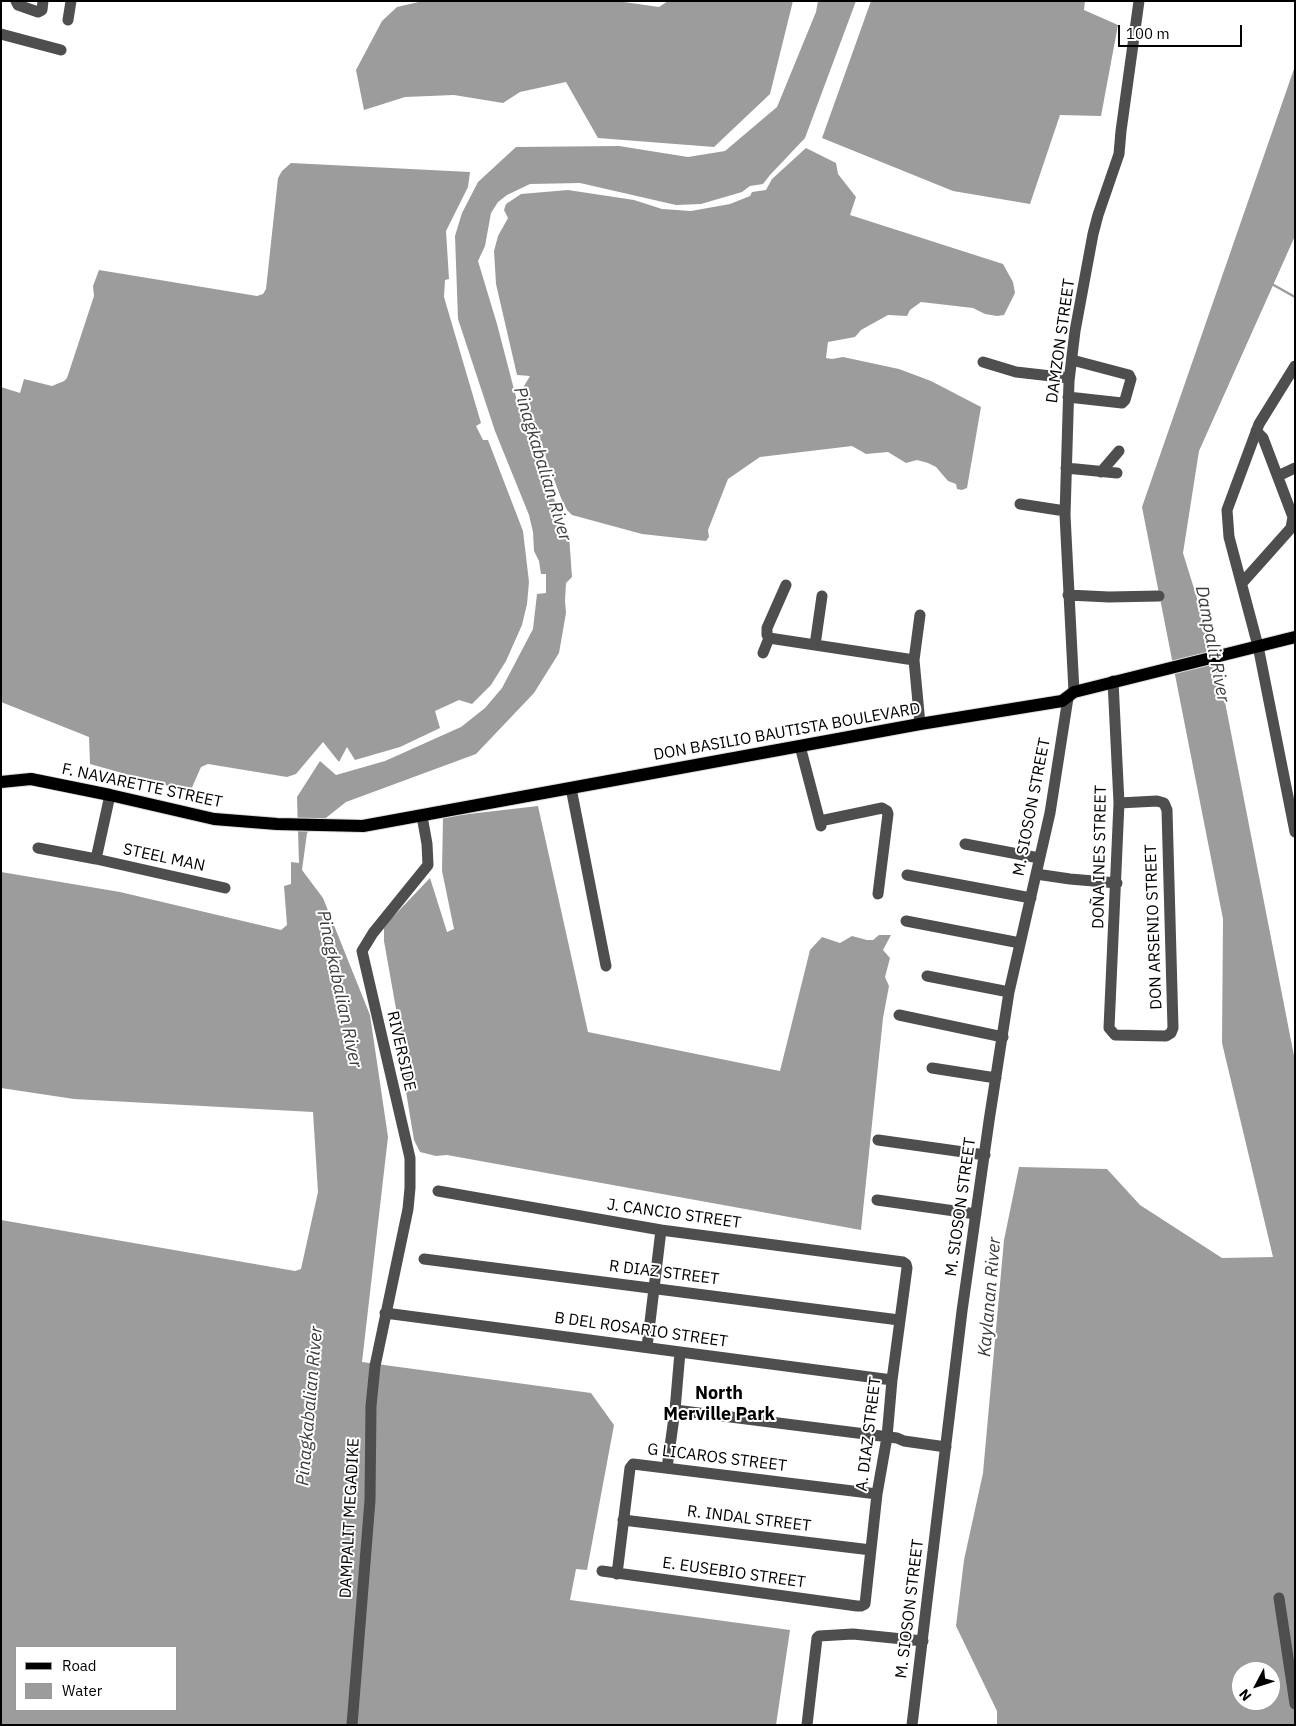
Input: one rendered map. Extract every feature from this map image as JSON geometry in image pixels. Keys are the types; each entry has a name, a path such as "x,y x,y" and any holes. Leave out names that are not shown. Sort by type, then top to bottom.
{"main road":[{"name":"DON BASILIO BAUTISTA BOULEVARD","path":"277,824 363,826 920,724 1062,701 1071,695 1113,681 1295,637"},
{"name":"F. NAVARETTE STREET","path":"1,782 31,779 214,819 277,824"}],"street":[{"path":"16,1 18,5 38,12 42,10 43,1"},
{"path":"68,20 71,1"},
{"name":"DAMZON STREET","path":"1071,695 1065,511 1069,378 1075,330 1093,234 1119,154 1139,1"},
{"path":"1,34 61,50"},
{"path":"1068,397 1122,403 1125,400 1131,378 1129,375 1072,360"},
{"path":"982,362 1016,372 1069,378"},
{"path":"1295,366 1256,430 1227,510 1229,537 1258,646 1295,832"},
{"path":"1242,583 1291,528 1293,516 1262,438 1256,430"},
{"path":"1101,472 1120,451"},
{"path":"1066,468 1117,474"},
{"path":"1278,476 1295,468"},
{"path":"1020,504 1065,511"},
{"path":"762,653 769,638 766,628 786,585"},
{"path":"1068,595 1159,596"},
{"path":"815,645 822,596"},
{"path":"920,614 914,660 920,724"},
{"path":"769,638 914,660"},
{"name":"DOÑA INES STREET","path":"1112,1032 1109,1028 1117,883 1119,803 1113,681"},
{"name":"M. SIOSON STREET","path":"912,1725 976,1214 996,1078 1010,992 1050,813 1071,695"},
{"path":"800,746 821,824 882,808 887,811 878,894"},
{"path":"571,788 606,966"},
{"path":"96,859 110,795"},
{"name":"DON ARSENIO STREET","path":"1112,1032 1115,1035 1166,1036 1171,1033 1173,1028 1167,810 1164,803 1158,801 1119,803"},
{"name":"RIVERSIDE","path":"385,1313 408,1209 410,1158 362,951 373,933 428,865 422,816"},
{"path":"965,844 1039,858"},
{"name":"STEEL MAN","path":"38,848 225,888"},
{"path":"1036,874 1070,880 1117,883"},
{"path":"907,875 1030,898"},
{"path":"906,921 1020,943"},
{"path":"927,976 1010,992"},
{"path":"899,1015 1003,1037"},
{"path":"932,1068 996,1078"},
{"path":"878,1140 985,1155"},
{"name":"J. CANCIO STREET","path":"438,1191 661,1230 903,1262 906,1264"},
{"path":"877,1200 976,1214"},
{"path":"647,1347 661,1230"},
{"name":"R DIAZ STREET","path":"424,1260 899,1320"},
{"name":"A. DIAZ STREET","path":"862,1606 866,1600 878,1494 892,1437 892,1380 906,1264"},
{"name":"B DEL ROSARIO STREET","path":"385,1313 892,1380"},
{"name":"DAMPALIT MEGADIKE","path":"352,1725 370,1500 372,1406 375,1366 385,1313"},
{"path":"667,1468 680,1352"},
{"path":"675,1410 892,1437 906,1435 947,1443"},
{"name":"G LICAROS STREET","path":"617,1574 631,1466 634,1464 878,1494"},
{"name":"R. INDAL STREET","path":"623,1520 871,1550"},
{"name":"E. EUSEBIO STREET","path":"602,1572 862,1606"},
{"path":"1279,1598 1295,1704"},
{"path":"807,1725 817,1638 819,1636 853,1634 923,1641"}],"water":[{"path":"423,1 617,1 659,7 668,1 793,1 770,94 714,147 598,138 566,82 520,92 503,103 454,95 405,97 364,110 356,70 382,21 397,7"},
{"name":"Pinagkabalian River","path":"818,1 856,1 805,138 763,184 750,186 742,192 701,204 676,205 580,183 530,184 507,195 498,202 491,213 485,246 478,261 497,324 523,424 559,511 554,514 561,538 569,535 572,577 566,583 566,613 559,653 534,693 476,754 346,802 307,833 302,870 323,898 370,1015 388,1137 362,1362 591,1393 614,1425 587,1570 576,1569 570,1600 790,1630 776,1725 1,1725 1,1220 295,1271 301,1269 318,1192 313,1112 74,1099 1,1088 1,872 120,892 281,930 287,925 284,886 291,884 291,862 299,863 297,797 320,761 336,775 385,761 461,727 485,708 502,688 533,629 537,594 546,593 546,574 541,574 539,561 534,551 533,532 529,515 495,431 458,319 455,236 462,213 478,182 516,147 619,146 688,157 725,151 777,107 816,12"},
{"path":"871,1 1085,1 1084,10 1118,25 1101,116 1060,115 1030,204 953,191 822,138"},
{"path":"1295,66 1295,236 1199,451 1183,553 1218,666 1295,1061 1295,1725 997,1725 997,1711 956,1626 964,1560 983,1473 1004,1240 1019,1167 1107,1169 1140,1205 1222,1258 1273,1257 1222,1043 1223,919 1142,507"},
{"path":"806,148 836,163 838,174 856,197 850,215 1003,264 1013,282 1015,293 1004,315 985,314 973,308 921,302 910,310 907,316 888,315 861,330 855,337 828,342 826,358 843,357 899,369 931,381 981,407 967,488 957,489 956,484 948,481 936,467 928,463 917,460 906,463 888,452 866,454 852,446 760,457 728,479 708,530 709,537 706,541 642,534 572,515 561,498 521,391 530,376 517,375 496,284 494,251 498,236 508,218 504,210 506,204 521,194 568,190 634,200 662,209 691,211 730,204 750,196 752,192 766,190 772,179"},
{"path":"291,163 470,172 468,187 446,231 449,279 445,280 444,297 481,423 476,426 483,440 488,440 523,531 529,582 527,604 522,625 506,661 491,685 472,704 459,700 435,711 440,728 400,747 355,760 347,747 339,762 323,742 296,774 287,777 208,764 201,767 190,792 90,764 89,737 1,702 1,387 20,393 24,379 52,386 67,378 94,296 93,286 99,270 257,296 263,294 266,289 278,178 282,171"},
{"path":"538,806 588,1032 780,1071 810,950 822,937 840,943 852,936 873,940 879,935 891,935 883,950 890,958 885,977 889,986 883,1018 861,1230 447,1155 436,1156 420,1152 414,1140 396,1031 398,1020 384,941 384,928 430,878 447,932 454,929 442,871 443,817"}],"waterway":[{"path":"1270,283 1295,297"}],"district":[{"name":"North Merville Park","path":"719,1404"}],"water label":[{"name":"Dampalit River","path":"1212,644"},
{"name":"Kaylanan River","path":"990,1297"}]}
